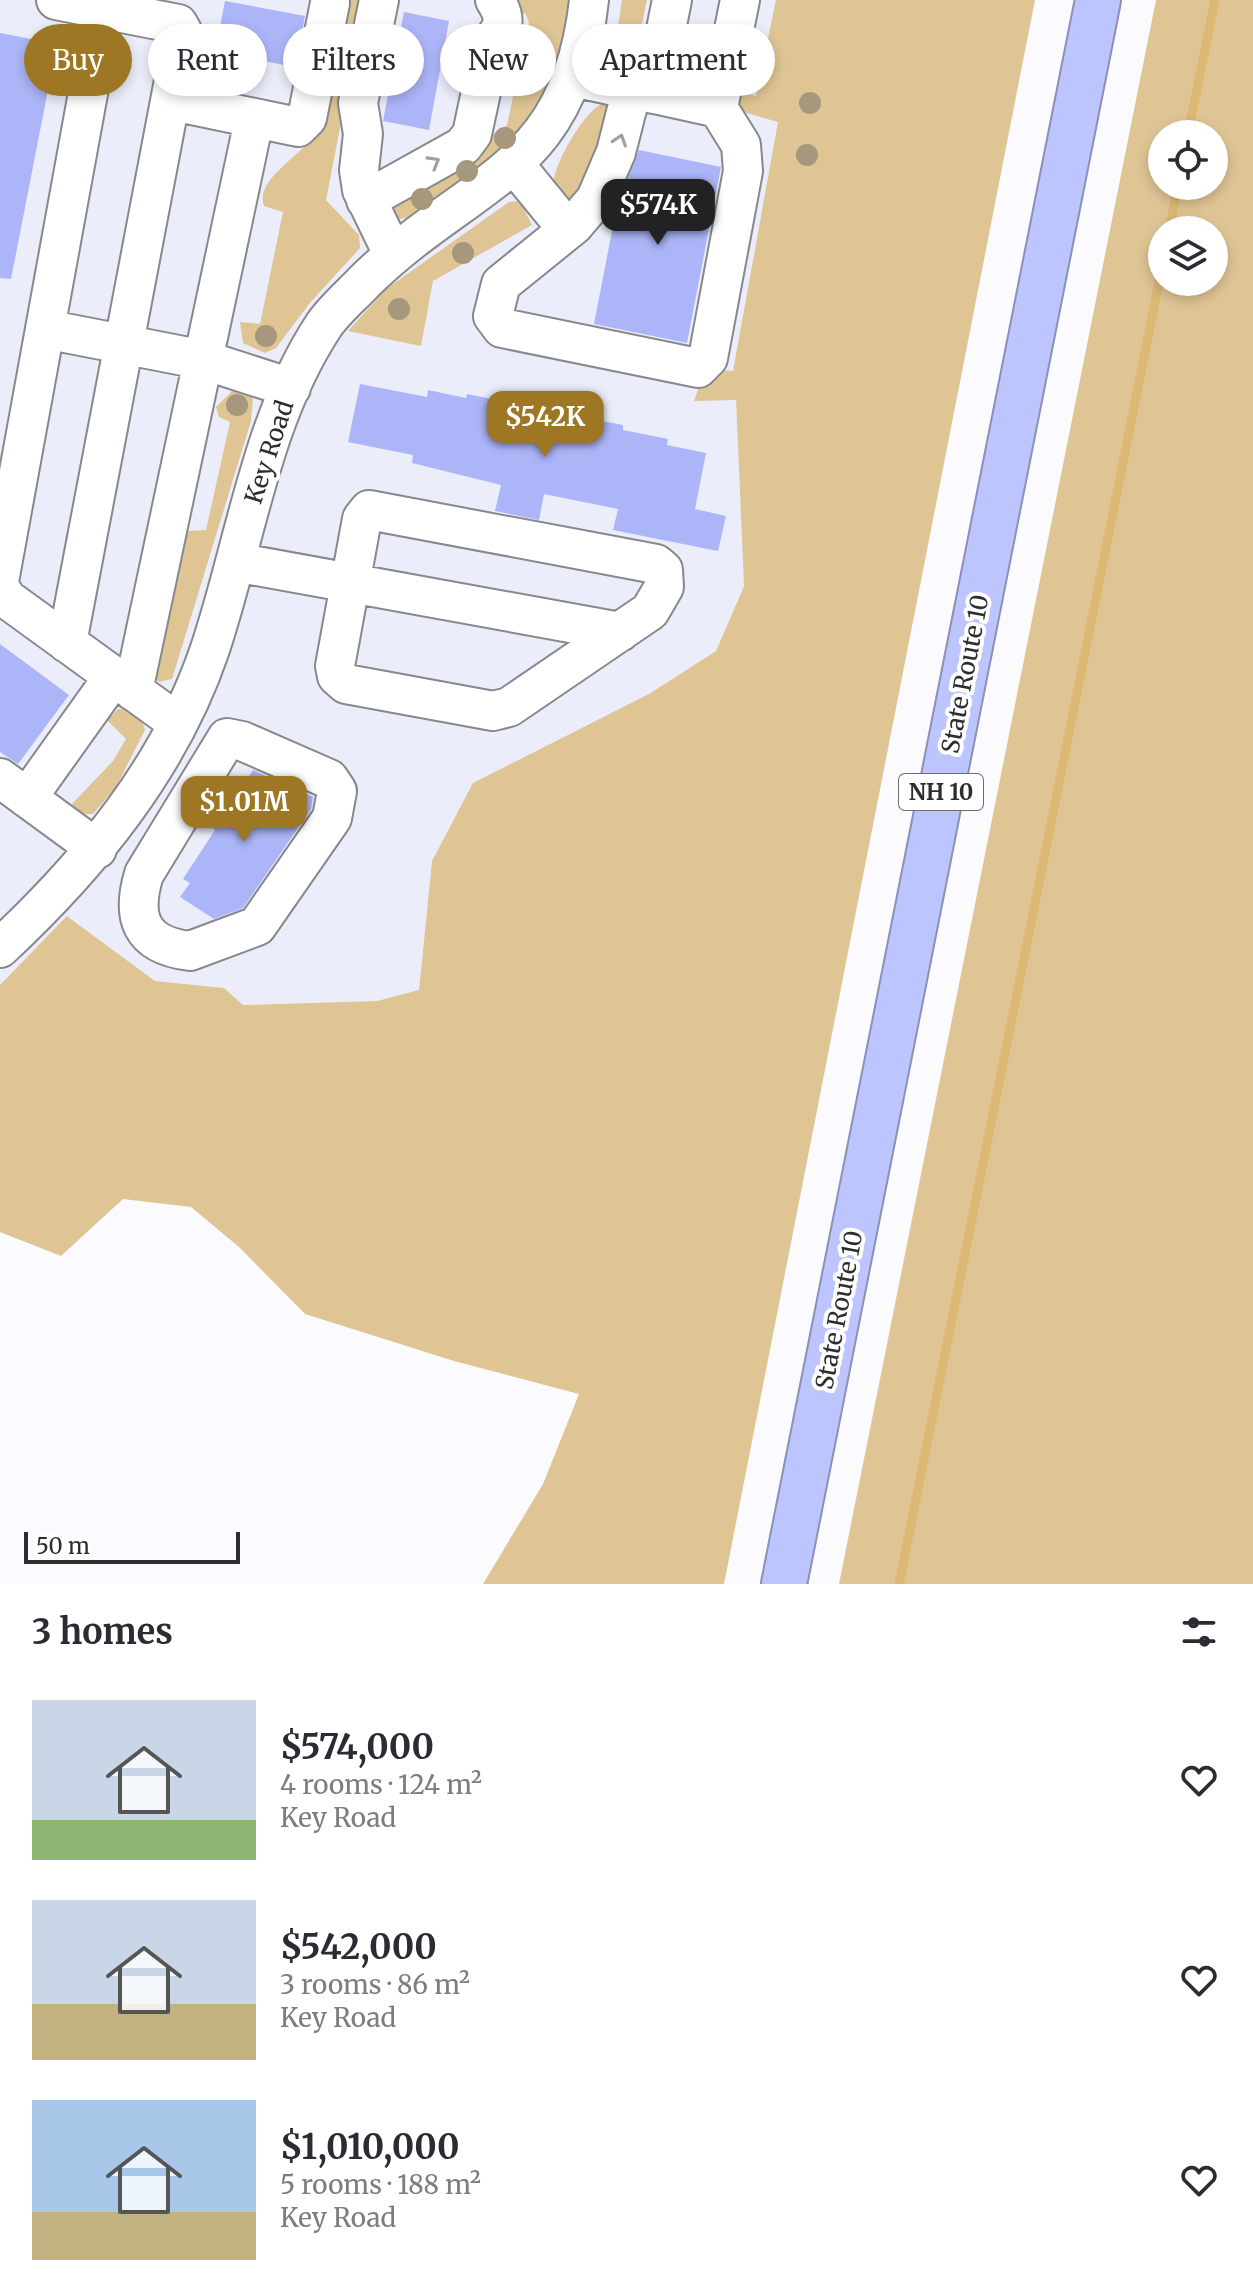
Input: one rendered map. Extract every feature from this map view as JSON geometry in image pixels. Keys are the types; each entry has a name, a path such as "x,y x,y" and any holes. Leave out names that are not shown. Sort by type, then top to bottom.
{"highway":[{"name":"State Route 10","path":"784,1584 1098,0"}],"street":[{"path":"56,0 104,5 178,24 183,33 67,643"},
{"path":"363,134 358,103 379,0"},
{"path":"393,254 366,200 359,170 363,134 374,105 397,0"},
{"path":"464,0 489,17 490,24"},
{"path":"495,0 503,24"},
{"name":"Key Road","path":"584,24 589,0"},
{"path":"664,24 672,0"},
{"path":"641,96 607,179 584,216 501,284 493,316 495,323 502,328 698,368 705,366 743,171 741,145 718,108 740,0"},
{"path":"172,101 291,127 303,124 330,3"},
{"path":"0,576 104,5"},
{"name":"Key Road","path":"0,948 107,834 178,723 209,651 266,451 291,388 325,322 393,254 515,165 547,129 566,98 572,80"},
{"path":"366,200 463,146 476,123 481,96"},
{"path":"662,96 718,108"},
{"path":"157,851 107,834 13,788 123,684 204,360 254,120"},
{"path":"515,165 568,230"},
{"path":"45,329 204,360 291,388"},
{"path":"369,510 656,564 665,578 650,611 509,707 480,710 346,684 337,676 335,666 350,583 362,519 369,510"},
{"path":"235,562 620,632"},
{"path":"0,588 7,599 178,723"},
{"path":"227,738 242,741 329,779 337,791 332,818 324,830 267,915 257,926 241,935 190,951 168,946 142,927 137,917 137,897 144,874 157,851 227,738"}],"shaded area":[{"path":"0,0 836,0 736,400 744,585 716,651 649,694 432,861 419,990 377,1001 243,1005 224,988 155,981 68,916 0,985"},
{"path":"346,0 365,0 360,24 341,24"},
{"path":"505,0 572,0 556,72 556,24 529,24 525,13 515,18"},
{"path":"622,0 647,0 642,24 618,24"},
{"path":"776,0 1035,0 724,1584 483,1584 543,1484 579,1394 454,1361 305,1314 239,1247 191,1207 123,1199 61,1256 0,1232 0,985 67,916 155,981 224,988 243,1005 377,1001 419,990 432,861 473,783 649,694 716,651 744,586 736,400 694,401 701,381 720,370 733,371 778,122 733,109 735,96 775,96 775,24 771,24"},
{"path":"1156,0 1253,0 1253,1584 839,1584"},
{"path":"325,96 346,96 326,200 359,235 360,248 309,304 276,348 265,353 243,343 240,322 260,324 283,212 264,206 263,196 273,176 309,141"},
{"path":"513,96 543,96 526,127 475,173 409,218 395,219 391,202 507,125"},
{"path":"602,104 613,105 618,125 573,201 566,202 553,186 558,166 578,128"},
{"path":"520,201 532,225 433,281 421,346 348,331 386,289 509,202"},
{"path":"245,390 253,397 251,421 172,679 159,682 149,672 187,531 206,530 230,422 219,417 216,407 232,391"},
{"path":"118,709 136,714 145,730 116,787 93,814 76,814 72,804 113,761 126,739 107,720"}],"building":[{"path":"225,1 305,16 303,24 283,24 283,65 267,62 267,24 220,24"},
{"path":"404,12 449,21 448,24 440,24 440,70 429,130 383,121 388,96 424,96 424,24 402,24"},
{"path":"0,33 24,38 24,96 47,96 11,279 0,278"},
{"path":"639,150 721,167 687,343 594,324 617,205"},
{"path":"360,384 427,397 428,390 466,398 467,394 623,425 623,430 668,439 667,445 706,453 695,509 726,516 718,551 613,530 618,509 544,494 539,520 495,511 501,485 412,463 413,455 348,442"},
{"path":"0,644 69,695 18,764 0,752"},
{"path":"253,770 313,797 311,809 243,908 214,919 180,897 190,883 183,879 215,830 205,824 219,800 230,807"}],"waterway":[{"path":"1191,120 1215,0"},
{"path":"1172,216 1175,200"},
{"path":"899,1584 1156,296"}]}
